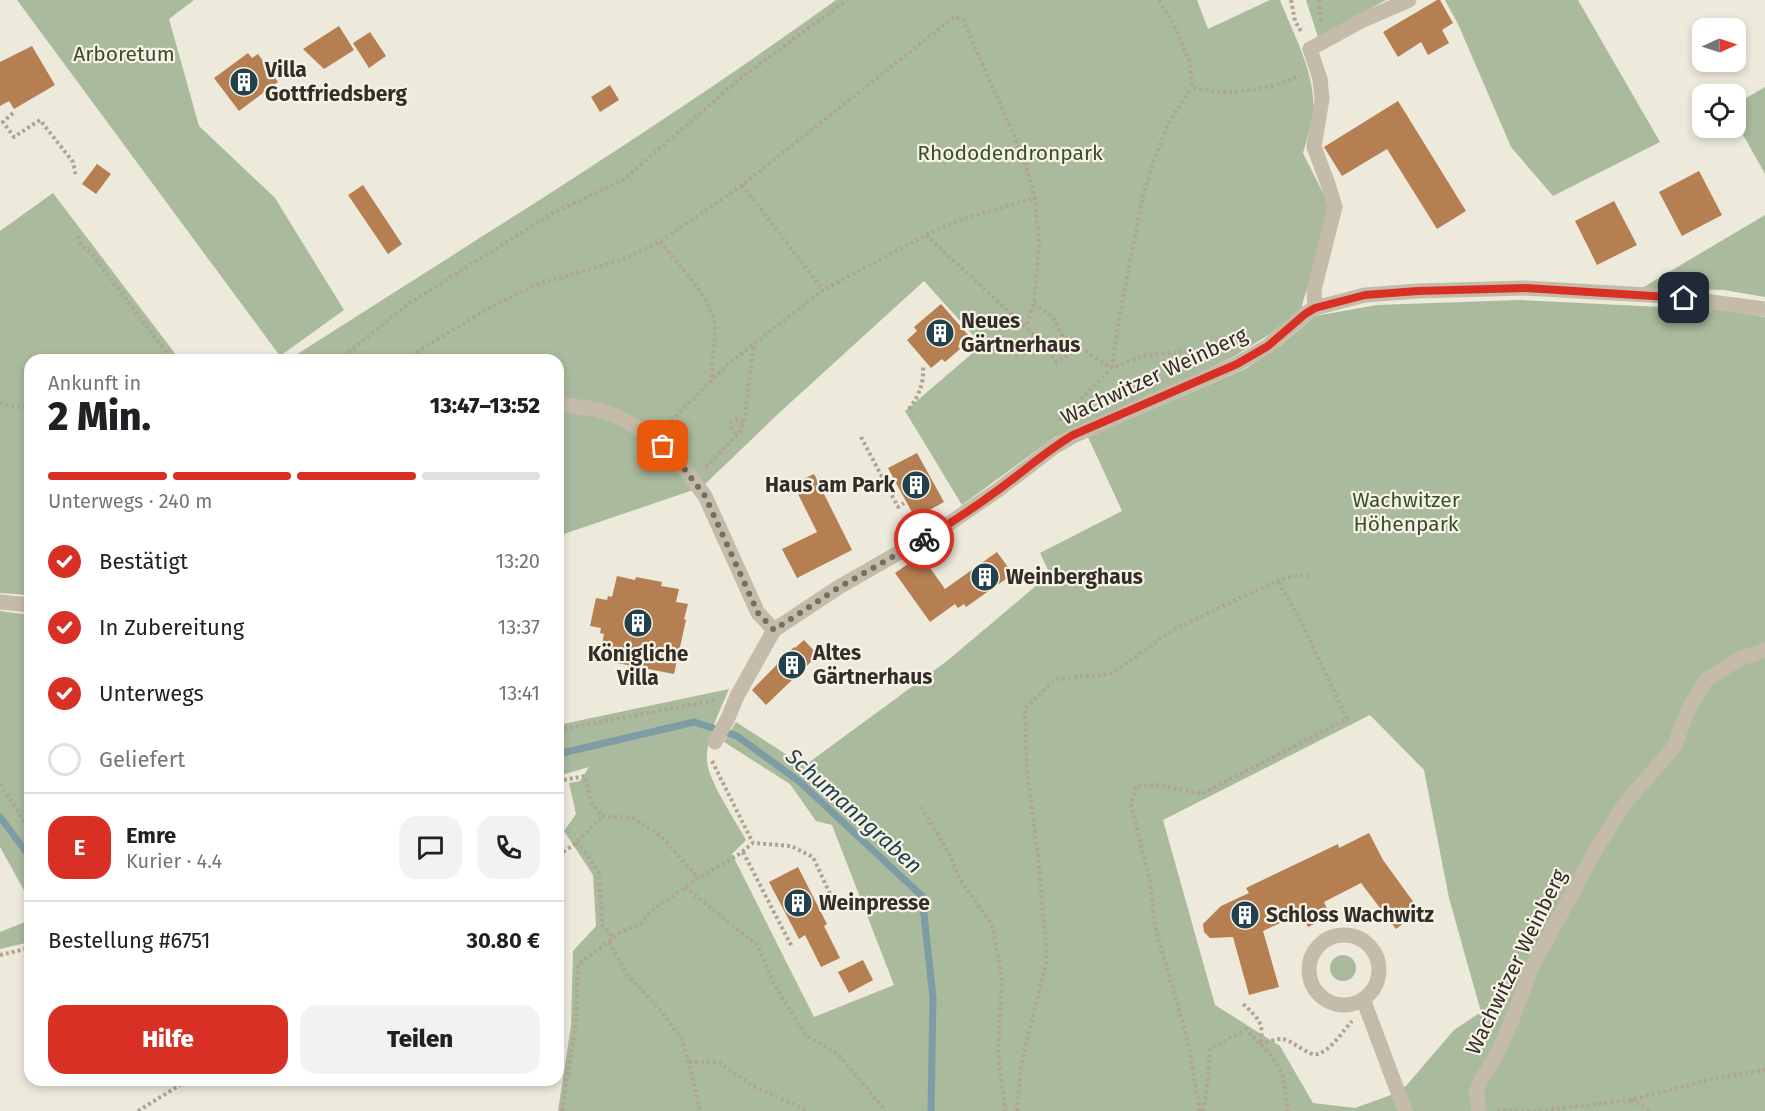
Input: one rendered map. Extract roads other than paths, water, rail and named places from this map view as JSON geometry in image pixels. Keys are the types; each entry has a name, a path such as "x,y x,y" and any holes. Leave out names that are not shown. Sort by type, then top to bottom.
{"street":[{"path":"1315,308 1314,290 1335,207 1314,147 1322,99 1314,75 1310,49 1363,20 1409,0"},
{"name":"Wachwitzer Weinberg","path":"774,630 838,588 947,525 1073,435 1237,364 1268,346 1315,308 1365,295 1526,288 1666,296 1765,309"},
{"path":"564,404 595,409 619,417 653,438 673,454 705,496 758,613 774,630 715,741"},
{"path":"0,602 24,604"},
{"name":"Wachwitzer Weinberg","path":"1478,1110 1476,1093 1481,1080 1494,1060 1530,970 1596,849 1626,801 1674,747 1689,708 1706,680 1739,659 1765,650"},
{"path":"1364,1003 1345,1005 1333,1003 1314,988 1310,977 1311,960 1320,944 1330,938 1350,935 1371,947 1377,958 1379,968 1377,981 1364,1003 1406,1111"}],"waterway":[{"name":"Schumanngraben","path":"564,753 694,722 737,736 800,782 922,896 933,998 931,1111"},
{"name":"Schumanngraben","path":"0,817 24,849"}],"place":[{"name":"Villa Gottfriedsberg","path":"244,82"},
{"name":"Neues Gärtnerhaus","path":"940,333"},
{"name":"Haus am Park","path":"916,485"},
{"name":"Weinberghaus","path":"985,577"},
{"name":"Königliche Villa","path":"638,623"},
{"name":"Altes Gärtnerhaus","path":"792,665"},
{"name":"Weinpresse","path":"798,903"},
{"name":"Schloss Wachwitz","path":"1245,915"}],"park label":[{"name":"Arboretum","path":"124,54"},
{"name":"Rhododendronpark","path":"1010,153"},
{"name":"Wachwitzer Höhenpark","path":"1406,512"}]}
